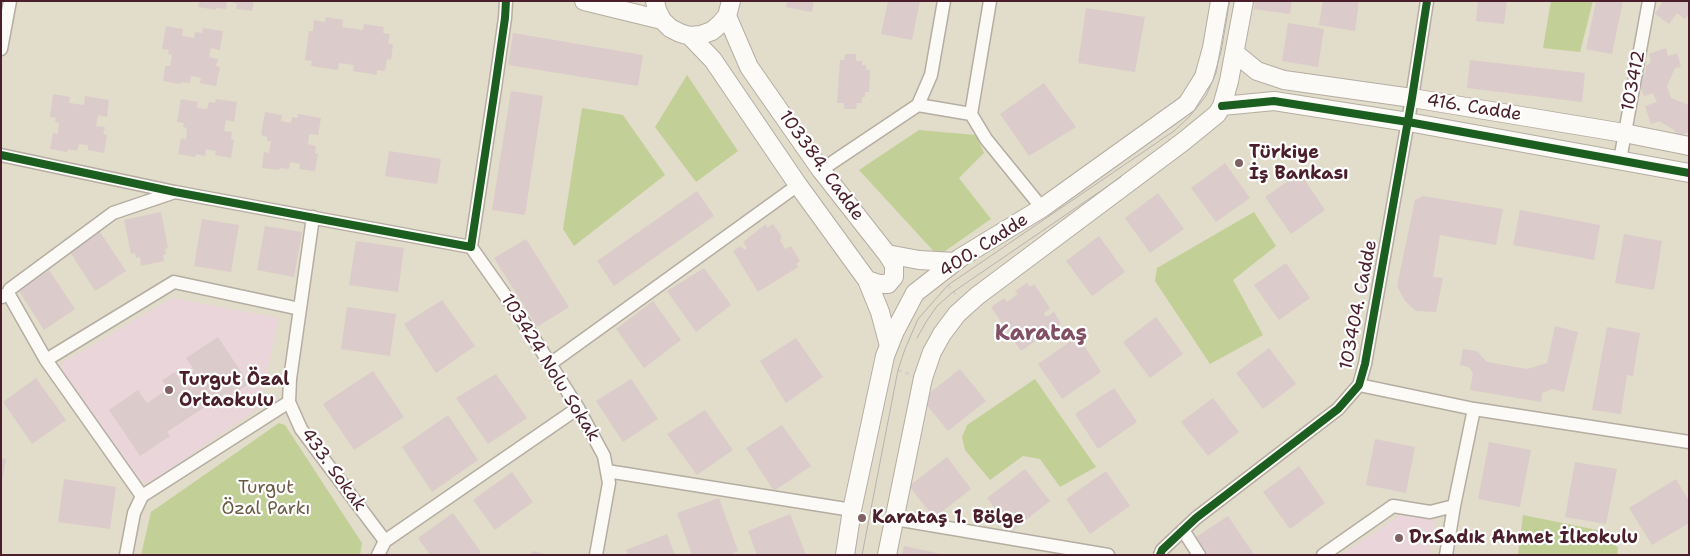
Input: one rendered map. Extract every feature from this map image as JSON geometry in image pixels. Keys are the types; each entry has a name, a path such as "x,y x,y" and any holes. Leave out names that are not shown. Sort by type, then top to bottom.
{"street":[{"path":"1,49 10,1"},
{"path":"1,155 175,192 471,247 506,1"},
{"path":"584,1 662,20"},
{"path":"655,1 662,20 670,28 690,36 712,31 720,24 729,8"},
{"path":"821,170 918,105 931,75 944,1"},
{"path":"990,1 971,114 986,138 1042,208"},
{"name":"400. Cadde","path":"845,555 852,510 883,366 895,331 915,293 955,262 1042,208 1186,104 1204,77 1212,48 1220,1"},
{"name":"400. Cadde","path":"887,555 922,378 932,352 942,334 958,314 977,296 1184,141 1217,114 1222,106 1235,54 1244,1"},
{"name":"103404. Cadde","path":"1160,555 1162,550 1196,518 1338,409 1359,384 1365,364 1408,122 1427,1"},
{"name":"103412","path":"1620,160 1650,1"},
{"name":"103384. Cadde","path":"729,8 749,67 821,170 887,254"},
{"path":"690,36 713,60 798,185 866,280 880,312 889,346"},
{"name":"416. Cadde","path":"1235,54 1257,70 1284,80 1412,98 1624,133 1689,146"},
{"path":"1222,106 1274,102 1408,122 1689,173"},
{"path":"918,105 971,114"},
{"path":"550,364 798,185"},
{"path":"142,496 46,360 4,295 113,213 175,192"},
{"name":"433. Sokak","path":"314,217 290,378 289,402 301,429 385,541"},
{"name":"103424 Nolu Sokak","path":"471,247 519,315 578,408 604,456 609,483 596,555"},
{"path":"866,280 879,284 888,284 894,277 894,265 887,254"},
{"path":"887,254 918,260 955,262"},
{"path":"46,360 174,282 300,309"},
{"path":"1359,384 1474,409 1689,442"},
{"path":"126,555 134,513 142,496 289,402"},
{"path":"378,555 385,541 578,408"},
{"path":"1446,555 1474,409"},
{"path":"607,472 852,510"},
{"path":"1323,555 1393,506 1430,512 1454,506"},
{"path":"894,519 1108,555"},
{"path":"1183,530 1199,555"}],"path":[{"path":"940,274 965,307"},
{"path":"883,366 922,378"}],"shaded area":[{"name":"Turgut Özal Ortaokulu","path":"172,298 279,318 259,408 148,484 137,478 63,372 62,363"},
{"name":"Dr.Sadık Ahmet İlkokulu","path":"1403,513 1435,521 1429,555 1341,555"}],"green space":[{"path":"1551,1 1593,1 1580,52 1543,48"},
{"path":"687,75 738,151 696,182 655,127"},
{"path":"582,108 623,115 665,175 574,246 563,229"},
{"path":"919,130 976,135 984,153 959,178 991,219 938,256 859,170"},
{"path":"1254,212 1276,246 1233,280 1263,335 1210,364 1155,281 1157,268"},
{"path":"1035,379 1096,467 1060,487 1040,459 1023,456 990,480 965,450 962,437 967,425"},
{"name":"Turgut Özal Parkı","path":"279,423 285,425 362,543 360,555 141,555 151,512"},
{"path":"1523,515 1602,531 1618,548 1617,555 1518,555"}],"building":[{"path":"200,1 227,1 226,9 216,8 216,10 198,7"},
{"path":"228,1 254,1 252,11 236,9 237,4"},
{"path":"787,1 814,1 812,12 786,7"},
{"path":"888,1 920,1 912,40 881,34"},
{"path":"1255,1 1292,1 1290,14 1254,9"},
{"path":"1323,1 1359,1 1355,31 1319,25"},
{"path":"1478,1 1507,1 1504,24 1476,21"},
{"path":"1596,1 1623,1 1612,54 1586,49"},
{"path":"1663,1 1689,1 1689,14 1685,19 1677,13 1669,24 1655,14"},
{"path":"1086,8 1145,17 1135,72 1078,63"},
{"path":"326,17 343,20 342,27 363,30 364,24 384,27 383,33 390,34 388,44 393,44 391,60 387,59 385,71 377,70 377,75 353,71 354,65 339,63 338,70 311,66 312,61 305,60 309,31 313,31 314,20 325,22"},
{"path":"1288,23 1324,29 1318,67 1282,61"},
{"path":"166,26 183,29 182,36 194,38 195,32 202,33 203,28 223,31 220,50 211,48 209,57 218,59 216,66 220,67 216,86 200,83 201,78 191,76 190,83 181,82 180,84 163,81 165,66 170,66 172,55 168,54 169,50 162,49"},
{"path":"513,33 643,55 638,86 508,65"},
{"path":"1666,48 1668,56 1677,53 1681,67 1675,68 1667,86 1671,98 1689,105 1689,132 1677,137 1674,130 1659,121 1651,124 1645,106 1657,102 1653,93 1644,96 1638,80 1646,72 1646,66 1651,62 1649,54"},
{"path":"845,54 856,54 856,61 862,61 862,65 866,65 866,70 870,70 869,92 865,92 865,97 862,97 862,103 857,103 856,109 844,109 844,103 837,103 840,60 844,60"},
{"path":"1470,60 1585,73 1582,102 1467,88"},
{"path":"1044,83 1076,127 1029,156 1000,114"},
{"path":"511,91 543,96 525,215 492,210"},
{"path":"53,94 70,97 69,103 84,105 85,96 109,100 107,117 98,115 96,126 105,127 103,134 107,135 104,153 88,150 88,145 79,144 77,151 68,149 67,152 50,149 53,133 58,134 59,123 55,122 56,118 50,117"},
{"path":"181,99 198,102 197,108 207,109 209,102 215,103 216,99 237,102 234,122 226,120 224,131 232,132 231,139 234,140 231,158 215,155 216,151 206,149 205,156 196,154 195,157 178,154 181,138 186,140 187,128 183,127 184,123 177,122"},
{"path":"265,112 282,115 281,121 291,123 292,117 298,118 298,114 321,118 318,135 309,134 308,144 316,146 315,153 318,154 315,171 299,169 300,164 290,162 289,169 262,168 264,152 269,153 271,141 267,141 267,137 261,135"},
{"path":"389,151 441,159 437,184 385,176"},
{"path":"1225,163 1250,198 1216,222 1191,188"},
{"path":"1300,173 1325,210 1291,234 1265,197"},
{"path":"697,191 714,216 614,286 597,261"},
{"path":"1158,193 1184,229 1150,253 1125,218"},
{"path":"1423,196 1503,209 1496,245 1440,235 1433,277 1443,278 1436,312 1416,311 1405,301 1397,286 1415,200"},
{"path":"1520,210 1600,225 1594,260 1513,245"},
{"path":"161,212 168,248 165,249 166,254 163,255 164,261 141,266 140,257 136,258 135,253 131,254 124,220"},
{"path":"202,219 239,225 231,272 194,266"},
{"path":"766,224 767,228 773,224 782,237 780,240 785,249 791,246 800,261 796,264 798,267 758,292 733,251 740,246 745,250 747,248 743,242"},
{"path":"265,226 302,232 294,277 257,270"},
{"path":"100,232 126,271 95,291 70,252"},
{"path":"1624,234 1662,241 1654,290 1615,283"},
{"path":"1099,236 1125,272 1092,296 1066,261"},
{"path":"526,239 569,307 537,327 494,258"},
{"path":"356,241 404,248 398,292 349,285"},
{"path":"1286,263 1310,298 1279,320 1254,285"},
{"path":"704,268 731,305 696,332 667,291"},
{"path":"49,270 75,309 44,330 19,291"},
{"path":"1027,283 1030,287 1034,284 1050,308 1044,313 1046,317 1054,312 1061,323 1021,351 991,307 1004,298 1007,302 1018,294 1015,291"},
{"path":"442,300 475,346 436,373 404,324"},
{"path":"653,301 681,340 644,368 616,329"},
{"path":"347,307 396,314 390,356 341,349"},
{"path":"1156,317 1183,354 1150,378 1123,342"},
{"path":"1555,326 1578,332 1564,392 1552,389 1542,393 1541,402 1470,390 1473,373 1469,367 1460,365 1463,349 1477,351 1487,362 1527,369 1547,363"},
{"path":"1607,327 1640,333 1633,376 1627,375 1621,414 1592,410"},
{"path":"1078,336 1101,372 1062,399 1038,364"},
{"path":"218,337 249,384 229,397 226,393 167,432 170,436 140,456 109,410 138,390 147,403 168,389 162,380 175,372 180,380 194,370 186,358"},
{"path":"796,338 823,377 786,403 760,361"},
{"path":"1269,348 1296,384 1263,409 1236,373"},
{"path":"960,369 986,401 948,431 922,399"},
{"path":"373,371 404,417 354,450 323,404"},
{"path":"496,374 527,418 488,444 456,398"},
{"path":"36,378 66,420 32,444 3,402"},
{"path":"631,379 658,419 623,442 596,401"},
{"path":"1114,388 1137,422 1098,449 1075,414"},
{"path":"1213,398 1239,432 1208,456 1181,422"},
{"path":"705,410 733,450 697,475 667,434"},
{"path":"448,415 478,460 432,492 402,447"},
{"path":"782,425 811,466 774,491 746,448"},
{"path":"1375,439 1415,447 1406,493 1366,485"},
{"path":"1489,442 1531,450 1520,507 1478,499"},
{"path":"947,457 971,489 934,518 909,486"},
{"path":"1,458 6,459 2,482 1,482"},
{"path":"1575,462 1617,469 1606,524 1565,517"},
{"path":"1299,466 1325,503 1290,529 1263,492"},
{"path":"1025,469 1050,501 1012,531 987,498"},
{"path":"1106,471 1130,506 1090,534 1066,499"},
{"path":"512,472 533,502 495,530 473,500"},
{"path":"64,479 116,487 110,529 58,522"},
{"path":"1676,479 1689,501 1689,523 1652,545 1629,508"},
{"path":"719,498 738,551 729,555 692,555 677,513"},
{"path":"453,513 481,552 477,555 430,555 418,538"},
{"path":"790,514 806,555 757,555 748,531"},
{"path":"1228,516 1253,553 1250,555 1204,555 1193,539"},
{"path":"667,534 675,555 628,555 626,550"},
{"path":"904,546 941,554 941,555 902,555"},
{"path":"532,551 545,554 545,555 531,555"}],"tram line":[{"path":"862,555 898,370 918,319 948,285 1174,131 1190,116 1206,96 1216,73 1229,1"},
{"path":"917,338 937,306 953,292 1121,177"}],"cycle path":[{"path":"1,155 175,192 471,247 506,1"},
{"path":"1160,555 1162,550 1196,518 1338,409 1359,385 1365,364 1412,98 1427,1"},
{"path":"1222,106 1274,101 1408,122 1689,173"}],"place":[{"name":"Türkiye İş Bankası","path":"1239,163"},
{"name":"Turgut Özal Ortaokulu","path":"169,390"},
{"name":"Karataş 1. Bölge","path":"862,518"},
{"name":"Dr.Sadık Ahmet İlkokulu","path":"1399,538"}],"district":[{"name":"Karataş","path":"1041,334"}]}
